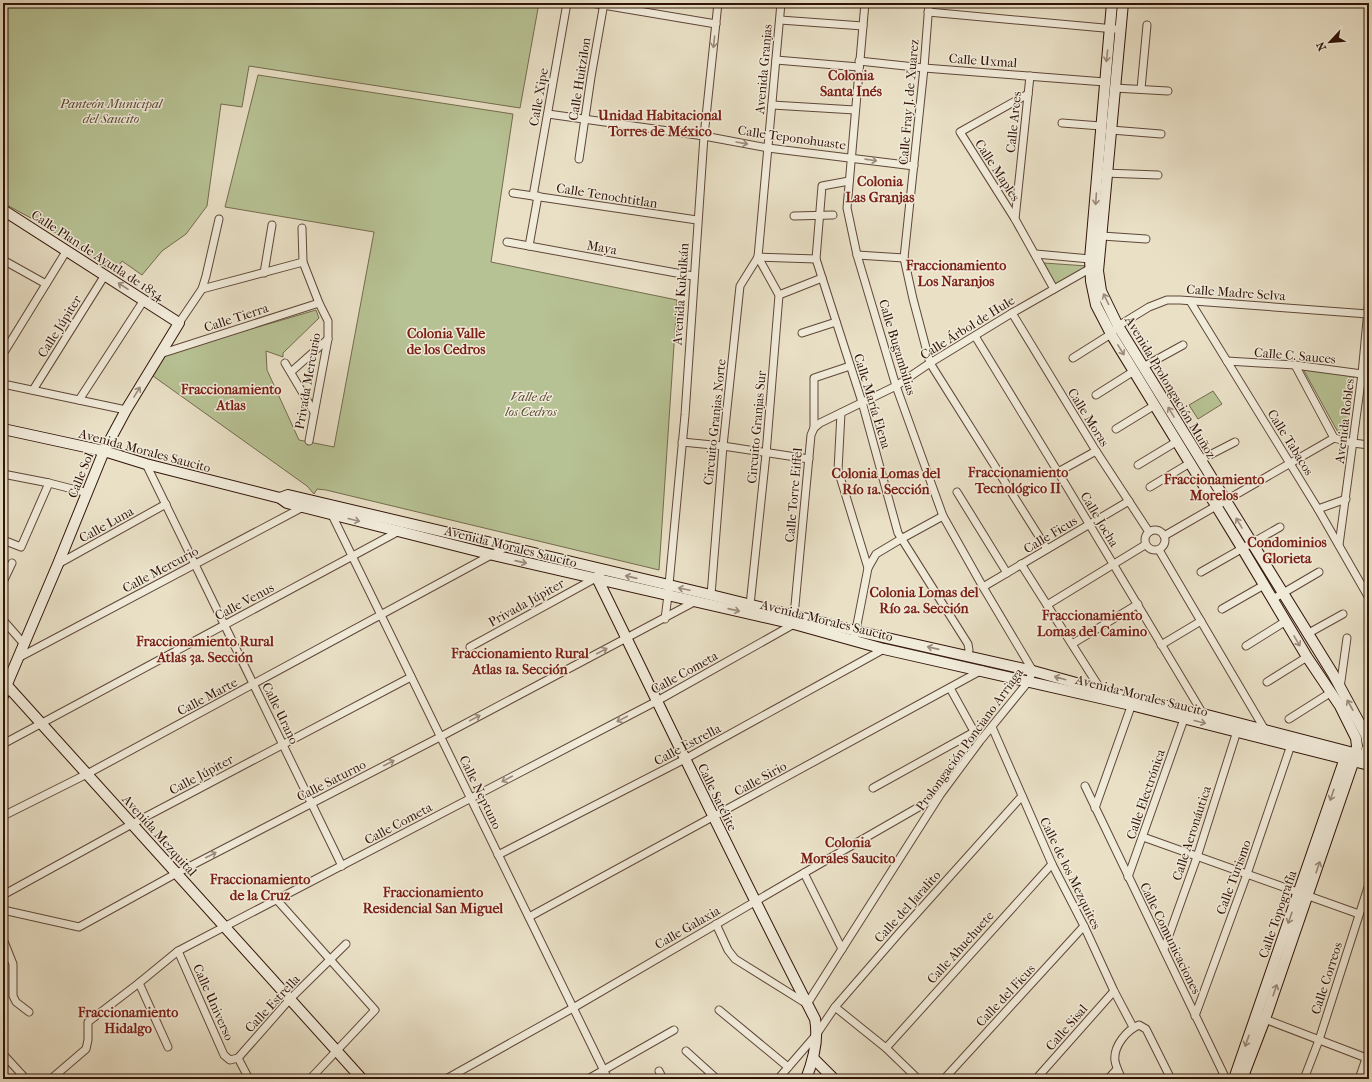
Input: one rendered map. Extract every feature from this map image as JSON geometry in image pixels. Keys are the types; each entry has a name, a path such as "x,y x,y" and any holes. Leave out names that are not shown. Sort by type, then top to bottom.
{"street":[{"name":"Calle Xipe","path":"529,246 548,114 567,3"},
{"path":"591,3 716,24"},
{"name":"Avenida Kukulkán","path":"669,591 682,442 704,136 718,3"},
{"name":"Avenida Granjas","path":"758,257 781,3"},
{"name":"Calle Bugambilias","path":"865,3 847,208 857,255 896,386 943,516 1033,671"},
{"name":"Calle Fray J. de Xuarez","path":"929,3 924,68 904,258 930,363 1047,549"},
{"name":"Avenida Prolongación Muñoz","path":"1106,128 1105,82 1112,3"},
{"name":"Avenida Prolongación Muñoz","path":"1123,3 1114,88 1106,128 1102,173 1090,264 1091,281 1096,305 1111,334 1139,369 1200,460 1221,503 1247,545 1282,594 1332,674 1366,735 1362,755"},
{"name":"Calle Huitzilon","path":"579,159 604,4"},
{"path":"928,12 1121,29"},
{"path":"780,20 863,26"},
{"path":"1140,89 1147,25"},
{"name":"Calle Uxmal","path":"776,60 924,68 1105,82"},
{"name":"Calle Arces","path":"1016,219 1030,76"},
{"path":"1114,88 1168,91"},
{"name":"Calle Maples","path":"1028,94 960,132 1016,219 1054,289"},
{"path":"772,105 855,110"},
{"name":"Calle Teponohuaste","path":"548,114 704,136 768,148 852,157 914,166"},
{"path":"1062,123 1161,134"},
{"path":"1102,173 1158,175"},
{"name":"Avenida Prolongación Muñoz","path":"1102,173 1102,236 1098,272 1101,291 1155,405 1190,463 1221,503"},
{"name":"Calle María Elena","path":"849,181 822,186 816,259 862,402 898,533 968,644 967,656"},
{"name":"Calle Tenochtitlan","path":"513,193 697,220"},
{"name":"Calle Plan de Ayutla de 1854","path":"3,210 179,323"},
{"path":"794,216 833,215"},
{"name":"Calle Sol","path":"3,696 5,682 24,644 88,493 104,451 126,410 202,288 219,219"},
{"path":"264,273 272,225"},
{"path":"202,288 303,262 302,228"},
{"path":"1102,236 1146,239"},
{"name":"Maya","path":"507,242 693,276"},
{"path":"3,354 67,250"},
{"path":"1036,254 1090,264"},
{"path":"857,255 904,258"},
{"path":"758,257 816,259"},
{"path":"758,257 779,295 822,278"},
{"name":"Circuito Granjas Norte","path":"711,595 723,446 740,286 758,257"},
{"path":"3,260 46,284"},
{"name":"Privada Mercurio","path":"303,262 319,303 328,321 328,339 309,441"},
{"name":"Calle Árbol de Hule","path":"814,428 820,423 896,386 930,363 1054,289 1090,264"},
{"name":"Calle Júpiter","path":"33,390 105,275"},
{"name":"Circuito Granjas Sur","path":"750,605 766,454 779,295"},
{"name":"Avenida Robles","path":"1339,545 1353,443 1365,373 1369,299"},
{"path":"79,400 144,300"},
{"name":"Calle Madre Selva","path":"1073,358 1111,334 1118,326 1150,307 1167,300 1190,300 1368,314"},
{"name":"Calle Tabacos","path":"1190,300 1318,509 1369,598"},
{"name":"Calle Tierra","path":"160,354 319,303"},
{"name":"Calle Moras","path":"1012,313 1096,451 1149,532"},
{"path":"802,334 836,322"},
{"name":"Calle Jocha","path":"975,336 1090,524 1203,714"},
{"path":"291,372 328,339"},
{"path":"1096,395 1183,345"},
{"name":"Calle C. Sauces","path":"1226,361 1295,365 1365,373"},
{"path":"285,363 314,412"},
{"path":"1295,365 1334,438"},
{"name":"Calle Torre Eiffel","path":"794,620 811,436 814,428 814,378 850,366"},
{"path":"3,384 126,410"},
{"path":"1116,429 1155,405"},
{"path":"842,413 838,470 868,568"},
{"name":"Avenida Morales Saucito","path":"3,429 104,451 146,464 280,498 287,503 399,532 506,547 598,576"},
{"path":"1164,536 1334,438 1369,446"},
{"path":"682,442 723,446 766,454 809,459"},
{"path":"1138,465 1176,442"},
{"path":"1200,460 1235,442"},
{"path":"1058,472 1096,451"},
{"path":"1150,487 1190,463"},
{"name":"Calle Urano","path":"146,464 342,866"},
{"path":"3,474 49,483 88,493"},
{"path":"3,540 21,547 49,483"},
{"path":"957,492 1007,573"},
{"name":"Avenida Morales Saucito","path":"280,498 288,495 411,525 493,555 669,591 711,595 750,605 794,620"},
{"path":"1318,509 1346,499"},
{"name":"Calle Ficus","path":"983,587 1129,501"},
{"name":"Calle Mercurio","path":"18,658 314,502"},
{"name":"Calle Luna","path":"58,564 166,504"},
{"name":"Calle Neptuno","path":"332,515 608,1079"},
{"path":"855,636 868,568 876,554 943,516"},
{"name":"Calle Venus","path":"3,744 411,525"},
{"path":"1201,572 1280,527"},
{"path":"1155,530 1159,531 1164,536 1165,543 1159,550 1152,551 1145,545 1144,538 1149,532 1155,530"},
{"path":"1047,605 1145,545"},
{"name":"Avenida Prolongación Muñoz","path":"1247,545 1264,585 1307,657 1340,706 1356,738 1357,746 1362,755"},
{"name":"Calle Marte","path":"3,816 87,774 506,547"},
{"path":"1159,550 1202,620 1265,730"},
{"path":"3,582 12,563"},
{"path":"1021,564 1101,690"},
{"path":"1273,599 1319,572"},
{"name":"Calle Satélite","path":"598,576 713,817 815,1019 816,1035 814,1059 806,1079"},
{"name":"Privada Júpiter","path":"470,647 598,576"},
{"path":"1222,609 1264,585"},
{"path":"665,619 669,591"},
{"name":"Avenida Morales Saucito","path":"669,591 696,601 794,620 855,636 967,656 1033,671 1101,690 1184,719 1238,728 1265,730 1362,755"},
{"name":"Calle Saturno","path":"3,910 79,927 177,873 440,737 665,619 696,601"},
{"path":"1072,644 1138,604"},
{"path":"1307,634 1342,614"},
{"path":"3,620 24,644"},
{"name":"Calle Cometa","path":"51,1079 86,1049 88,1040 88,1022 178,951 657,701 794,620"},
{"path":"1161,645 1202,620"},
{"path":"1246,646 1286,621"},
{"name":"Avenida Morales Saucito","path":"855,636 884,648 1028,682 1203,714 1238,728 1291,745 1362,755"},
{"path":"1340,688 1347,638"},
{"name":"Calle Estrella","path":"498,855 685,759 884,648"},
{"path":"1267,682 1307,657"},
{"name":"Calle Sirio","path":"529,917 982,670"},
{"name":"Prolongación Ponciano Arriaga","path":"807,1004 940,795 980,741 1028,682 1033,671"},
{"path":"1322,680 1332,674"},
{"name":"Calle Júpiter","path":"3,895 132,824 411,677"},
{"name":"Avenida Mezquital","path":"5,682 362,1079"},
{"path":"950,688 980,741"},
{"path":"1289,719 1330,693"},
{"path":"1095,808 1132,702"},
{"name":"Calle Electrónica","path":"1128,877 1184,719"},
{"name":"Calle de los Mezquites","path":"992,727 1052,864 1084,926 1133,1028"},
{"name":"Calle Aeronáutica","path":"1164,949 1197,857 1238,728"},
{"path":"873,788 974,732"},
{"name":"Calle Turismo","path":"1195,1016 1247,874 1291,745"},
{"name":"Calle Topografía","path":"1242,1079 1260,1018 1303,894 1362,755"},
{"name":"Calle Comunicaciones","path":"1085,786 1226,1079"},
{"name":"Calle Galaxia","path":"446,1079 574,1008 804,872 940,795"},
{"name":"Calle del Jaralito","path":"778,1079 816,1035 835,1007 1022,796"},
{"path":"1143,837 1359,914"},
{"name":"Calle Ahuehuete","path":"886,1048 1052,864"},
{"path":"804,872 842,949"},
{"name":"Calle Correos","path":"1304,1079 1319,1040 1369,884"},
{"path":"277,900 375,1010 310,1079"},
{"path":"716,924 728,950 735,959 807,1004"},
{"name":"Calle del Ficus","path":"944,1079 1084,926"},
{"path":"3,939 13,964 13,996 16,1002 29,1012"},
{"name":"Calle Estrella","path":"238,1058 290,999 346,944"},
{"name":"Calle Universo","path":"178,951 224,1055 230,1060 238,1058"},
{"path":"139,983 168,1047"},
{"name":"Calle Sisal","path":"1036,1079 1114,991"},
{"path":"835,1007 886,1048 918,1079"},
{"path":"719,1010 788,1068"},
{"path":"1260,1018 1368,1059"},
{"name":"Calle Topografía","path":"1234,1079 1260,1018"},
{"path":"1122,1079 1117,1069 1115,1060 1117,1050 1122,1039 1133,1028 1139,1025 1146,1029 1172,1079"},
{"path":"588,1079 674,1030"},
{"path":"1359,1079 1368,1059 1369,1050"},
{"path":"686,1051 717,1079"},
{"path":"3,1054 26,1079"},
{"path":"238,1058 249,1079"},
{"path":"814,1059 834,1079"},
{"path":"1108,1079 1117,1069"},
{"path":"660,1071 663,1079"}],"green space":[{"name":"Panteón Municipal del Saucito","path":"3,3 539,3 520,108 249,66 242,107 221,104 207,206 186,234 162,251 142,275 122,261 114,272 42,224 3,203"},
{"name":"Valle de los Cedros","path":"258,75 513,114 491,262 677,300 659,570 326,490 317,489 314,494 307,486 153,376 166,354 316,310 319,318 283,353 283,357 266,351 267,370 299,440 334,447 374,232 225,207"},
{"path":"1044,263 1087,266 1056,285"},
{"path":"1303,369 1354,374 1346,436 1339,434"},
{"path":"1213,391 1222,404 1198,419 1189,405"}],"district":[{"name":"Colonia Santa Inés","path":"851,84"},
{"name":"Unidad Habitacional Torres de México","path":"660,124"},
{"name":"Colonia Las Granjas","path":"880,190"},
{"name":"Fraccionamiento Los Naranjos","path":"956,274"},
{"name":"Colonia Valle de los Cedros","path":"446,342"},
{"name":"Fraccionamiento Atlas","path":"231,398"},
{"name":"Fraccionamiento Tecnológico II","path":"1018,480"},
{"name":"Colonia Lomas del Río 1a. Sección","path":"886,482"},
{"name":"Fraccionamiento Morelos","path":"1214,488"},
{"name":"Condominios Glorieta","path":"1287,550"},
{"name":"Colonia Lomas del Río 2a. Sección","path":"924,600"},
{"name":"Fraccionamiento Lomas del Camino","path":"1092,624"},
{"name":"Fraccionamiento Rural Atlas 3a. Sección","path":"205,650"},
{"name":"Fraccionamiento Rural Atlas 1a. Sección","path":"520,662"},
{"name":"Colonia Morales Saucito","path":"848,850"},
{"name":"Fraccionamiento de la Cruz","path":"260,888"},
{"name":"Fraccionamiento Residencial San Miguel","path":"433,900"},
{"name":"Fraccionamiento Hidalgo","path":"128,1020"}]}
